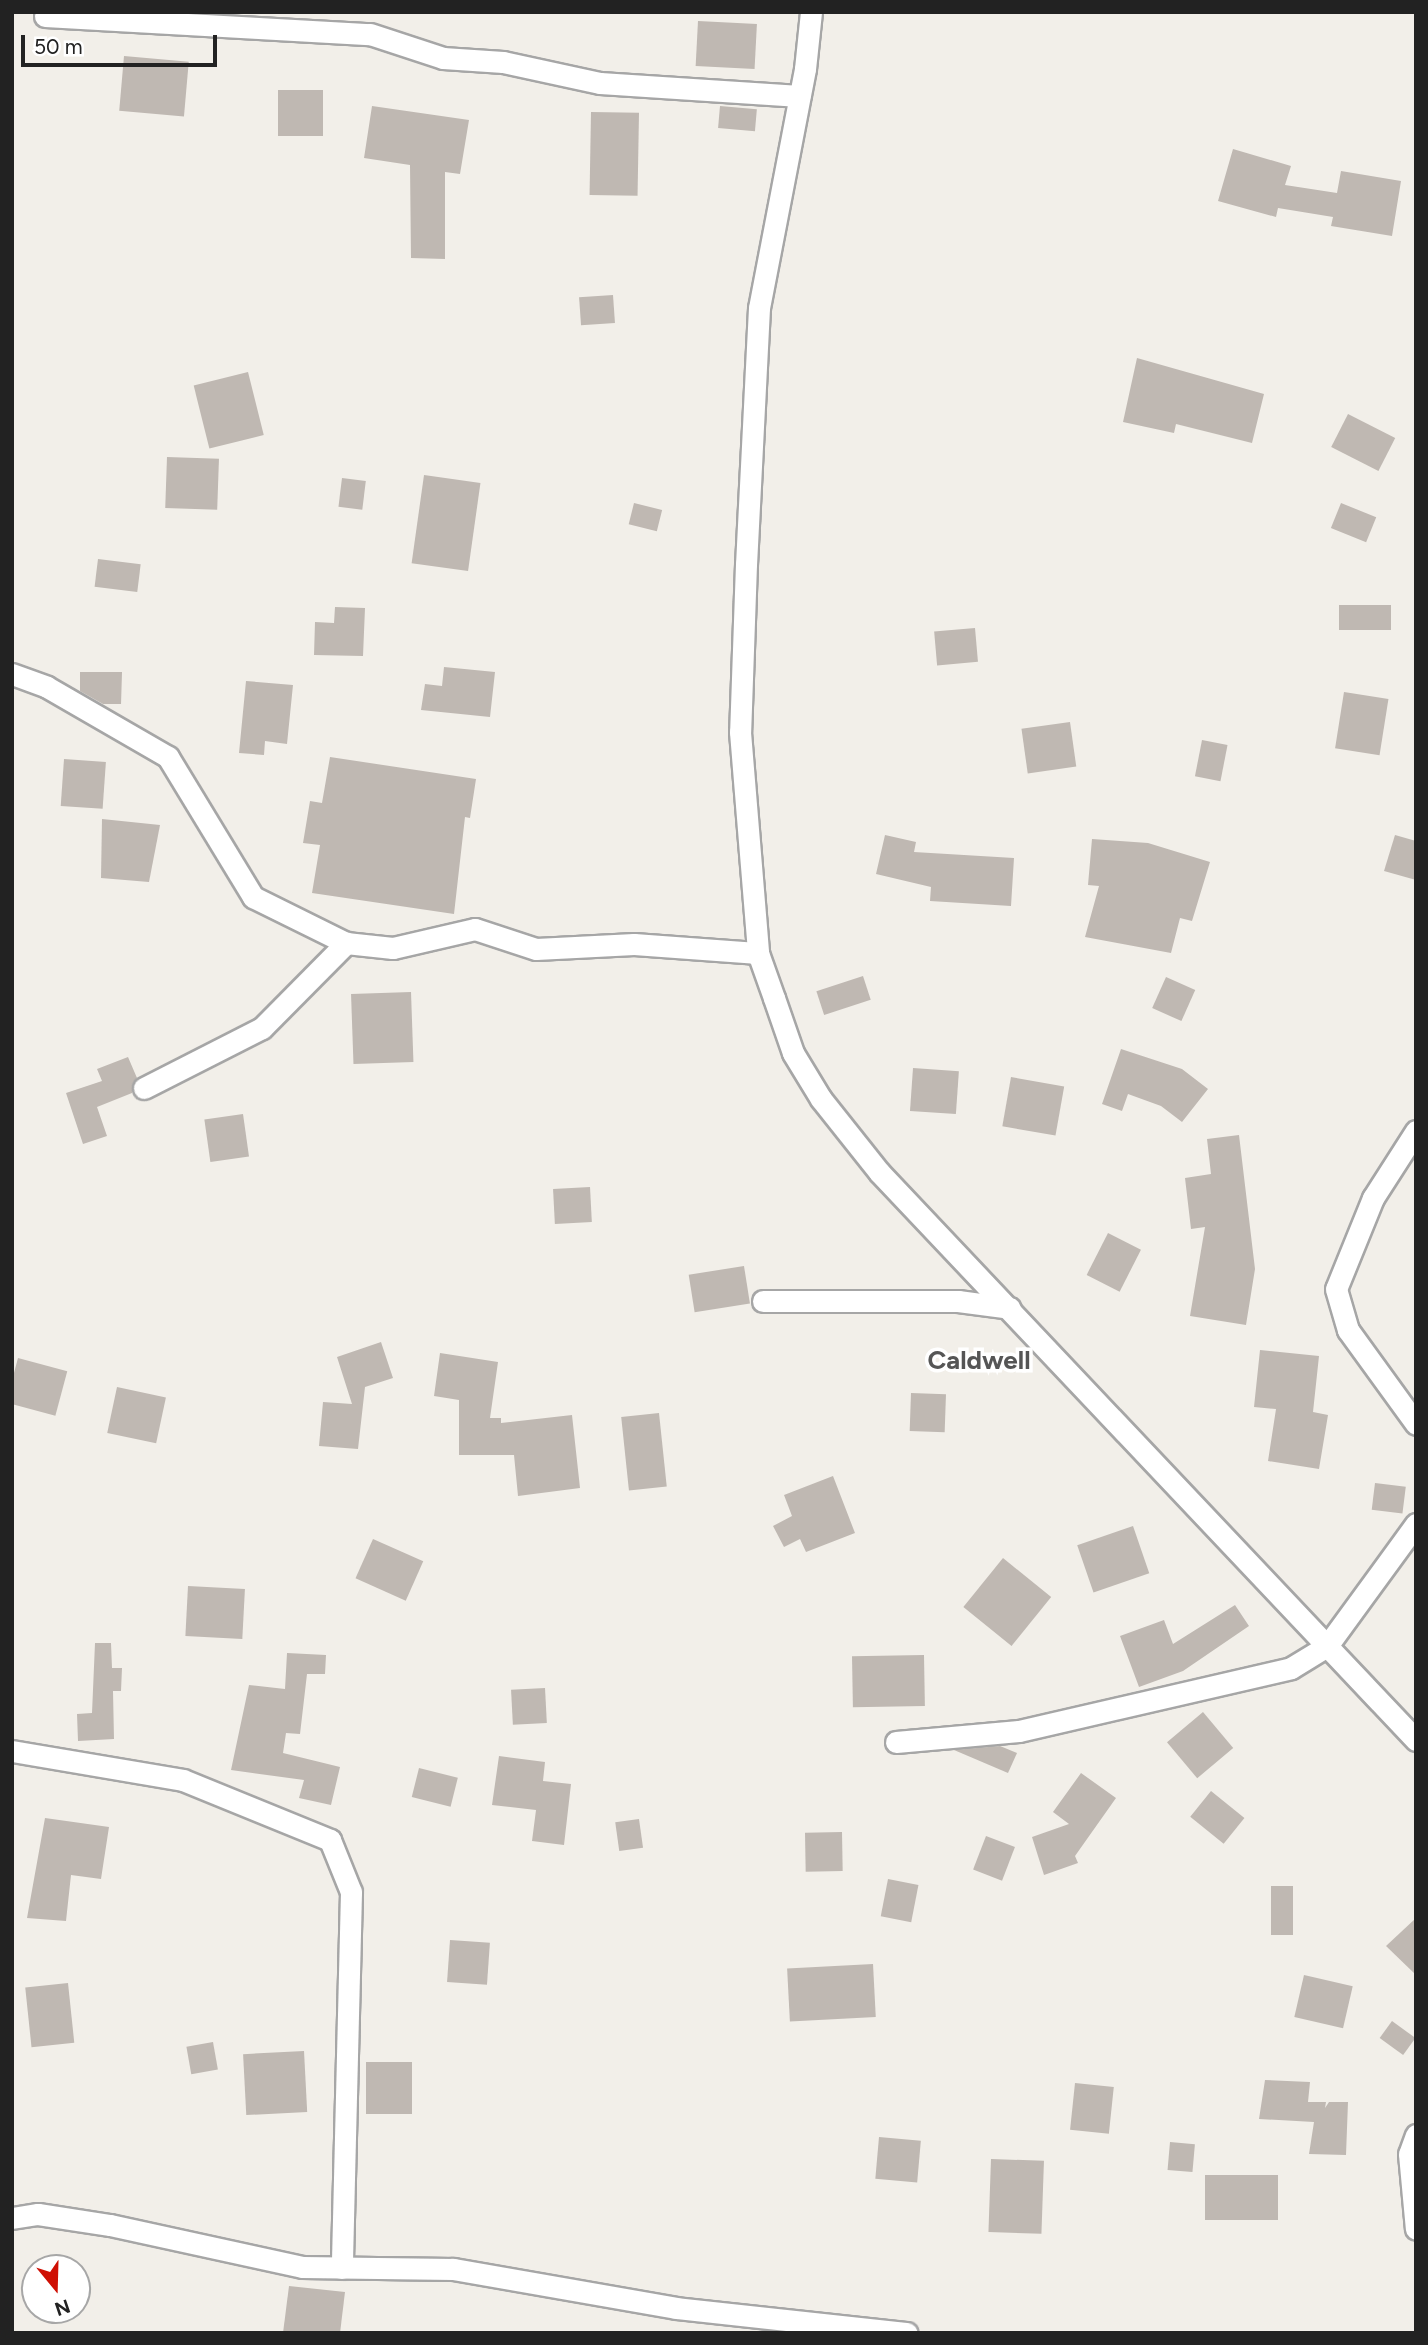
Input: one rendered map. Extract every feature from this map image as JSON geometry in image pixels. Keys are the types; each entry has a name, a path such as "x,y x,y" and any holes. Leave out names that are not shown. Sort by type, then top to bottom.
{"street":[{"path":"811,12 800,96 759,308 740,732 758,954 793,1053 821,1099 879,1172 1416,1740"},
{"path":"46,16 370,34 443,58 503,62 600,83 800,96"},
{"path":"12,674 47,687 168,757 253,897 346,943 393,948 475,929 536,949 634,944 758,954"},
{"path":"144,1088 262,1028 346,943"},
{"path":"1416,1131 1373,1198 1336,1289 1348,1329 1416,1424"},
{"path":"763,1301 958,1301 1010,1308"},
{"path":"896,1742 1019,1731 1218,1688 1291,1668 1327,1646 1416,1524"},
{"path":"12,1751 183,1780 330,1840 351,1892 342,2268"},
{"path":"1416,2135 1409,2154 1416,2229"},
{"path":"12,2218 38,2214 110,2225 302,2267 453,2269 676,2308 907,2333"}],"building":[{"path":"698,21 757,24 755,69 696,66"},
{"path":"124,56 189,62 184,116 119,111"},
{"path":"278,90 323,90 323,136 278,136"},
{"path":"372,106 469,120 460,174 445,172 445,259 411,258 410,165 364,158"},
{"path":"720,106 757,109 755,131 718,128"},
{"path":"591,112 639,113 638,196 590,195"},
{"path":"1233,149 1291,166 1285,185 1337,193 1341,171 1401,181 1392,236 1331,226 1333,217 1278,208 1276,217 1218,201"},
{"path":"613,295 615,323 581,325 579,297"},
{"path":"1137,358 1264,394 1252,443 1176,424 1174,433 1123,422"},
{"path":"248,372 264,435 209,449 194,386"},
{"path":"1348,414 1395,438 1378,471 1331,447"},
{"path":"167,457 219,459 217,510 165,508"},
{"path":"424,475 480,483 468,571 412,563"},
{"path":"342,478 366,481 362,510 338,507"},
{"path":"634,503 662,510 657,531 629,524"},
{"path":"1341,503 1376,517 1366,542 1331,528"},
{"path":"98,559 141,564 137,592 95,587"},
{"path":"1339,605 1391,605 1391,630 1339,630"},
{"path":"335,607 365,608 363,656 314,655 315,622 334,623"},
{"path":"975,628 978,662 937,665 934,632"},
{"path":"444,667 495,672 490,717 421,710 425,684 442,686"},
{"path":"80,672 122,672 121,704 103,704 80,691"},
{"path":"246,681 293,685 287,744 265,741 264,755 239,753"},
{"path":"1344,692 1388,699 1380,755 1335,748"},
{"path":"1070,722 1076,767 1028,773 1021,729"},
{"path":"1202,740 1228,745 1220,781 1195,776"},
{"path":"330,757 476,779 470,818 465,817 454,914 312,893 320,845 303,843 310,801 322,803"},
{"path":"64,759 106,762 103,809 61,806"},
{"path":"102,819 160,825 149,882 101,878"},
{"path":"885,835 916,842 914,852 1014,858 1011,906 930,901 931,887 876,874"},
{"path":"1395,835 1416,841 1416,880 1384,871"},
{"path":"1092,839 1148,843 1210,862 1192,921 1180,918 1171,953 1085,937 1099,886 1088,885"},
{"path":"863,976 871,1000 824,1015 816,991"},
{"path":"1166,977 1195,990 1181,1021 1152,1008"},
{"path":"411,992 413,1062 353,1064 351,994"},
{"path":"1121,1049 1182,1069 1208,1089 1182,1122 1161,1106 1128,1094 1122,1111 1102,1104"},
{"path":"128,1057 137,1078 132,1093 97,1107 107,1136 83,1144 66,1093 102,1081 97,1069"},
{"path":"913,1068 959,1071 956,1114 910,1111"},
{"path":"1011,1077 1064,1086 1055,1136 1002,1126"},
{"path":"243,1114 249,1157 210,1162 204,1119"},
{"path":"1239,1135 1255,1269 1246,1325 1190,1316 1205,1227 1191,1229 1185,1178 1211,1174 1207,1139"},
{"path":"590,1187 592,1222 555,1224 553,1189"},
{"path":"1108,1233 1141,1250 1120,1292 1087,1275"},
{"path":"744,1266 750,1304 695,1312 689,1275"},
{"path":"381,1342 393,1378 365,1387 358,1449 319,1446 323,1402 352,1404 337,1357"},
{"path":"1260,1350 1319,1356 1313,1412 1328,1415 1319,1469 1268,1461 1276,1409 1254,1407"},
{"path":"440,1353 498,1362 490,1418 501,1418 501,1423 572,1415 580,1488 518,1496 514,1455 459,1455 459,1400 434,1396"},
{"path":"18,1358 67,1371 55,1416 12,1404 12,1380"},
{"path":"117,1387 166,1397 156,1443 107,1433"},
{"path":"911,1393 946,1394 945,1432 910,1431"},
{"path":"659,1413 667,1487 629,1491 621,1417"},
{"path":"833,1476 855,1533 806,1552 800,1539 784,1547 773,1526 792,1516 784,1495"},
{"path":"1375,1483 1406,1487 1402,1514 1372,1510"},
{"path":"1133,1526 1149,1573 1093,1592 1077,1545"},
{"path":"373,1539 423,1561 406,1601 356,1578"},
{"path":"1003,1558 1051,1597 1012,1646 963,1607"},
{"path":"188,1586 245,1589 242,1639 185,1636"},
{"path":"1235,1605 1249,1626 1183,1671 1139,1687 1120,1636 1164,1620 1173,1644"},
{"path":"95,1643 111,1643 112,1668 122,1668 121,1691 113,1691 114,1739 78,1741 77,1714 92,1713"},
{"path":"287,1653 326,1655 325,1674 307,1674 300,1734 286,1733 283,1753 340,1767 331,1805 299,1798 304,1780 231,1770 249,1685 285,1689"},
{"path":"924,1655 925,1706 853,1707 852,1656"},
{"path":"545,1688 547,1723 513,1725 511,1690"},
{"path":"1203,1712 1233,1748 1197,1778 1167,1742"},
{"path":"1000,1746 1017,1753 1008,1773 954,1750"},
{"path":"499,1756 545,1762 543,1781 571,1784 564,1845 532,1841 536,1810 492,1805"},
{"path":"419,1768 458,1778 451,1807 412,1797"},
{"path":"1081,1773 1116,1798 1075,1856 1078,1863 1044,1875 1032,1837 1069,1824 1053,1812"},
{"path":"1211,1791 1244,1818 1224,1844 1190,1817"},
{"path":"45,1818 109,1827 101,1879 71,1875 66,1921 27,1918"},
{"path":"639,1819 643,1848 619,1851 615,1822"},
{"path":"842,1832 843,1871 806,1872 805,1833"},
{"path":"986,1836 1015,1847 1002,1881 973,1870"},
{"path":"888,1879 918,1885 911,1922 881,1916"},
{"path":"1271,1886 1293,1886 1293,1935 1271,1935"},
{"path":"1416,1918 1416,1975 1386,1946"},
{"path":"450,1940 490,1943 487,1985 447,1982"},
{"path":"873,1964 876,2017 790,2021 787,1969"},
{"path":"1304,1975 1353,1986 1343,2028 1294,2017"},
{"path":"68,1983 74,2043 32,2047 25,1987"},
{"path":"1392,2021 1415,2038 1403,2055 1380,2038"},
{"path":"213,2042 218,2070 191,2074 186,2047"},
{"path":"304,2051 307,2112 246,2115 243,2054"},
{"path":"366,2062 412,2062 412,2114 366,2114"},
{"path":"1265,2080 1310,2082 1308,2102 1326,2102 1325,2108 1329,2102 1348,2102 1346,2155 1309,2154 1314,2122 1259,2119"},
{"path":"1075,2083 1114,2087 1109,2134 1070,2130"},
{"path":"879,2137 921,2141 917,2183 875,2179"},
{"path":"1170,2142 1195,2144 1192,2172 1168,2170"},
{"path":"991,2159 1044,2161 1041,2234 988,2232"},
{"path":"1205,2175 1278,2175 1278,2220 1205,2220"},
{"path":"289,2286 345,2292 340,2333 283,2333"}],"district":[{"name":"Caldwell","path":"979,1361"}]}
